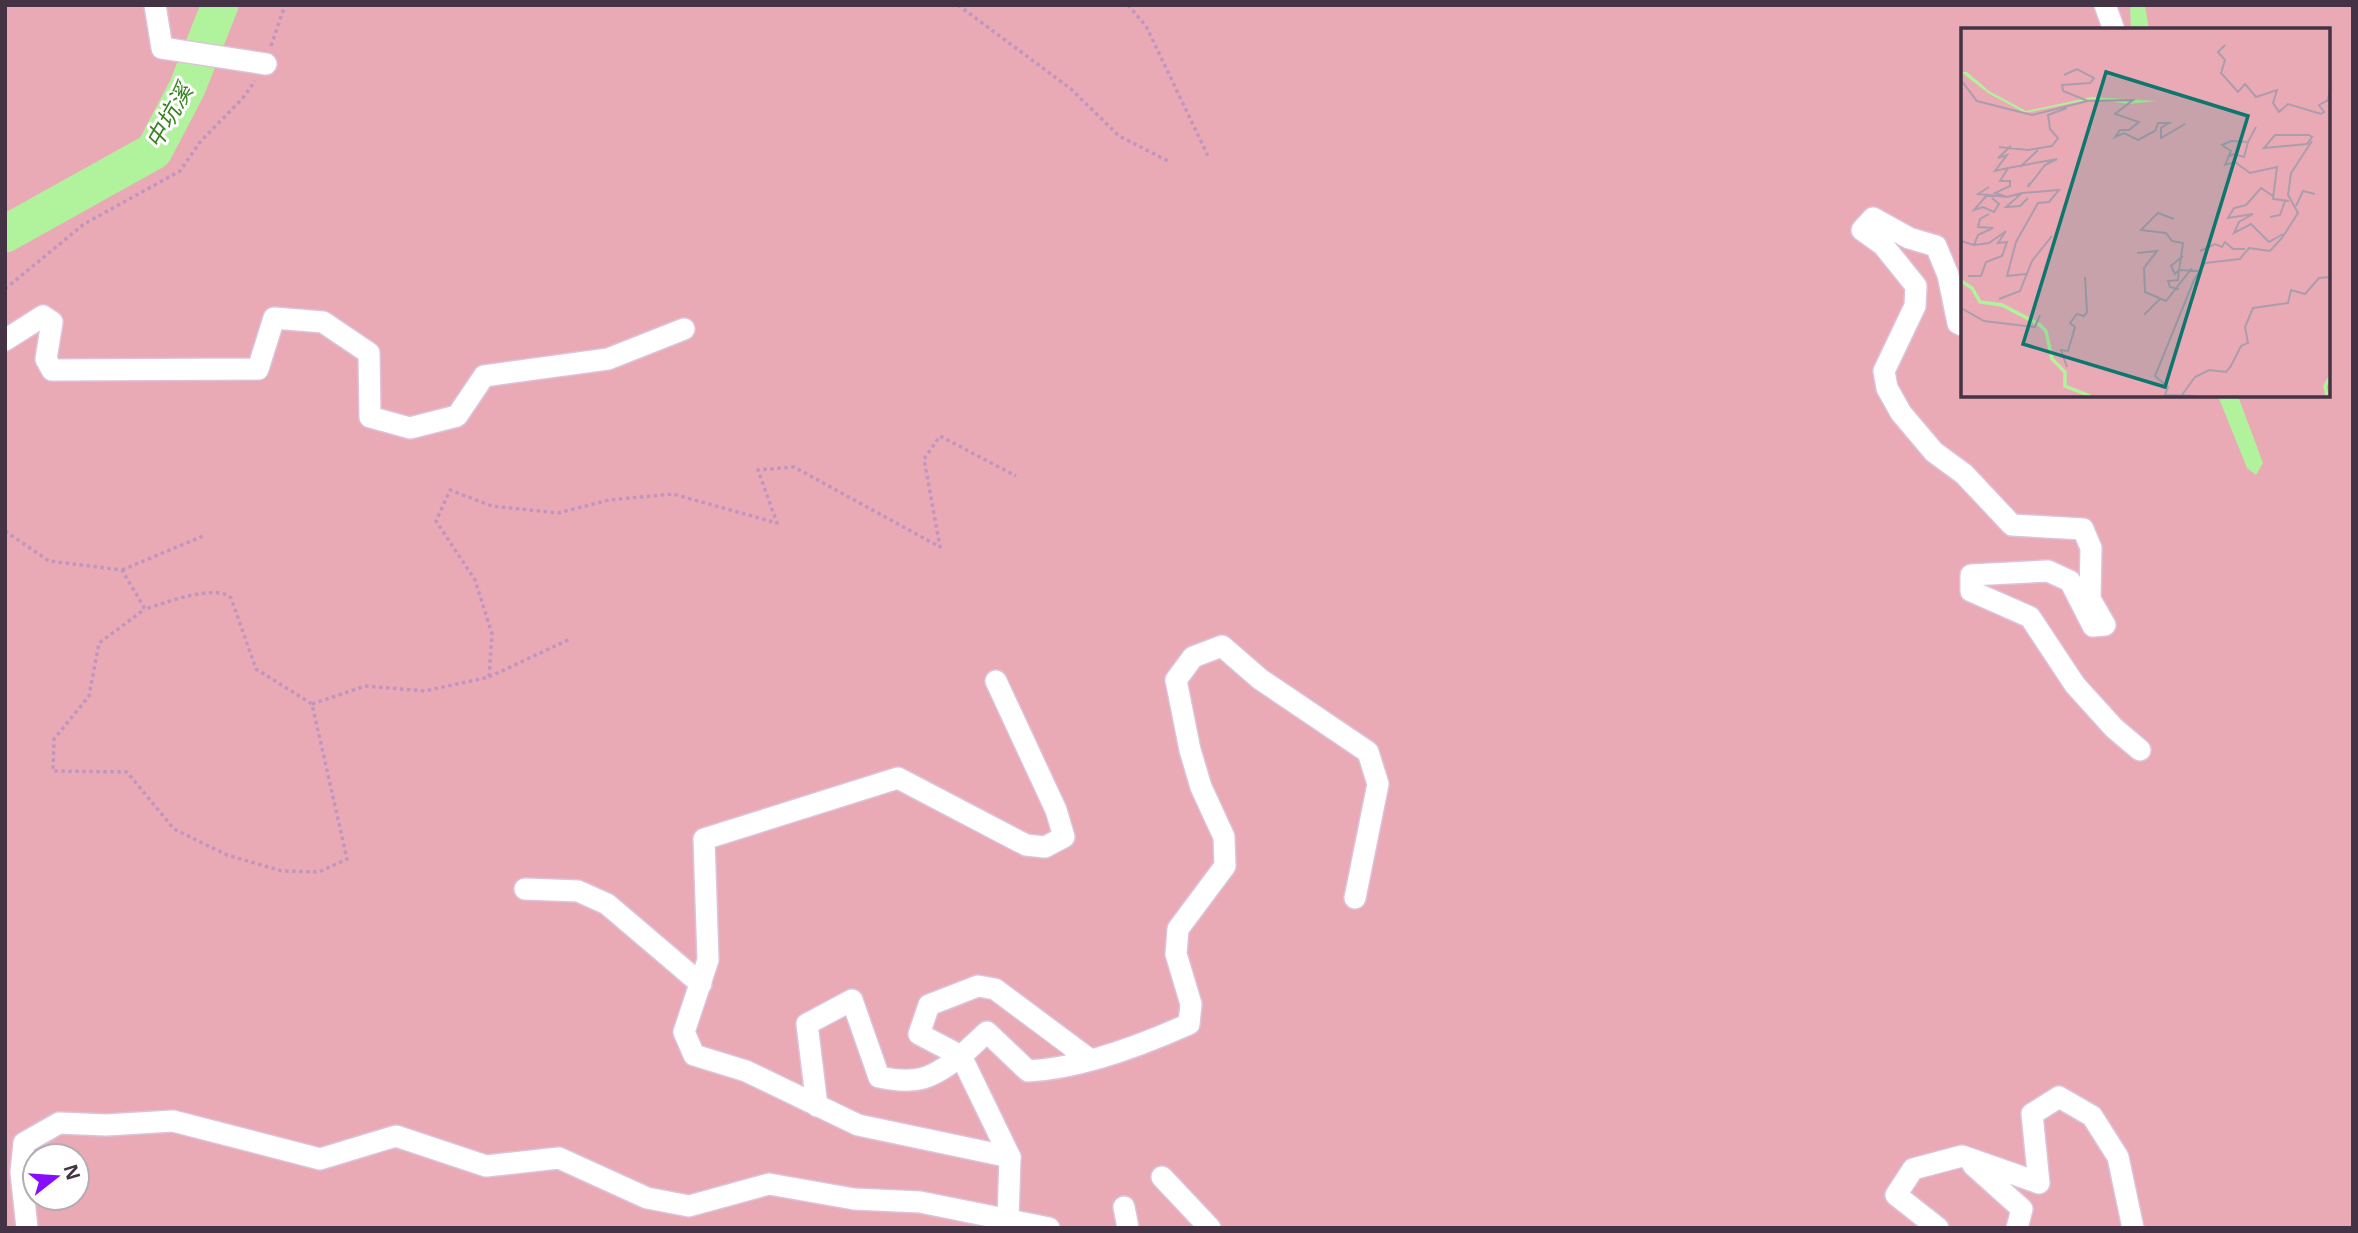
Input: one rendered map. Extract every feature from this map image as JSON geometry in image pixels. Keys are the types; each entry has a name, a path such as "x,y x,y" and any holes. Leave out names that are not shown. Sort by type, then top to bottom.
{"lane":[{"path":"155,5 163,48 262,63"},
{"path":"2105,5 2113,28"},
{"path":"1961,324 1958,323 1948,275 1936,246 1909,238 1873,218 1863,230 1883,245 1916,286 1915,306 1884,371 1887,388 1901,413 1934,452 1964,474 2012,525 2083,529 2091,548 2090,599 2105,625 2093,626 2070,581 2048,571 1970,575 1971,591 2030,617 2075,685 2114,728 2140,750"},
{"path":"5,340 43,316 52,321 46,359 52,370 258,369 274,318 323,322 369,353 370,416 410,428 457,416 484,376 608,359 684,328"},
{"path":"817,1106 807,1024 852,1000 879,1077 905,1083 935,1076 987,1031 1028,1071 1051,1070 1089,1059 1161,1037 1189,1024 1191,1003 1176,954 1178,929 1225,866 1224,837 1197,775 1176,680 1193,657 1222,646 1260,679 1368,752 1378,784 1355,898"},
{"path":"996,681 1056,810 1064,837 1045,847 1026,845 898,778 704,839 708,960 701,984 691,1004 684,1032 694,1055 746,1071 858,1125 1010,1157"},
{"path":"526,889 578,891 607,904 701,984"},
{"path":"1008,1219 1010,1157 961,1056 919,1034 929,1005 978,986 995,989 1089,1059"},
{"path":"1938,1228 1896,1195 1913,1169 1962,1156 2039,1183 2032,1114 2059,1097 2092,1116 2118,1157 2133,1228"},
{"path":"27,1228 21,1172 24,1143 59,1123 106,1125 173,1121 320,1159 396,1136 486,1166 559,1158 647,1198 689,1206 769,1184 854,1199 920,1202 1049,1228"},
{"path":"1962,1156 2022,1209 2017,1228"},
{"path":"1162,1177 1210,1228"}],"path":[{"path":"5,289 84,224 180,171 200,142 243,100 262,63 285,5"},
{"path":"958,5 1071,89 1119,136 1168,161"},
{"path":"1128,5 1146,26 1208,156"},
{"path":"489,677 492,634 475,580 436,521 450,490 492,506 558,513 609,500 673,494 777,523 758,470 794,467 940,547 924,459 940,436 1016,476"},
{"path":"5,531 49,561 122,570 203,536"},
{"path":"122,570 145,608"},
{"path":"213,591 226,593 231,598 256,669 312,704 347,859 319,872 282,871 227,855 174,829 127,772 53,771 54,739 89,696 99,643 145,608 213,591"},
{"path":"312,704 365,686 425,691 489,677 570,639"}],"shaded area":[{"path":"5,5 2353,5 2353,1228 5,1228"},
{"path":"2130,5 2145,5 2149,28 2131,28"},
{"path":"2218,397 2238,397 2263,463 2256,475 2247,468"}],"waterway":[{"name":"中坑溪","path":"5,234 154,151 187,88 220,5"}]}
